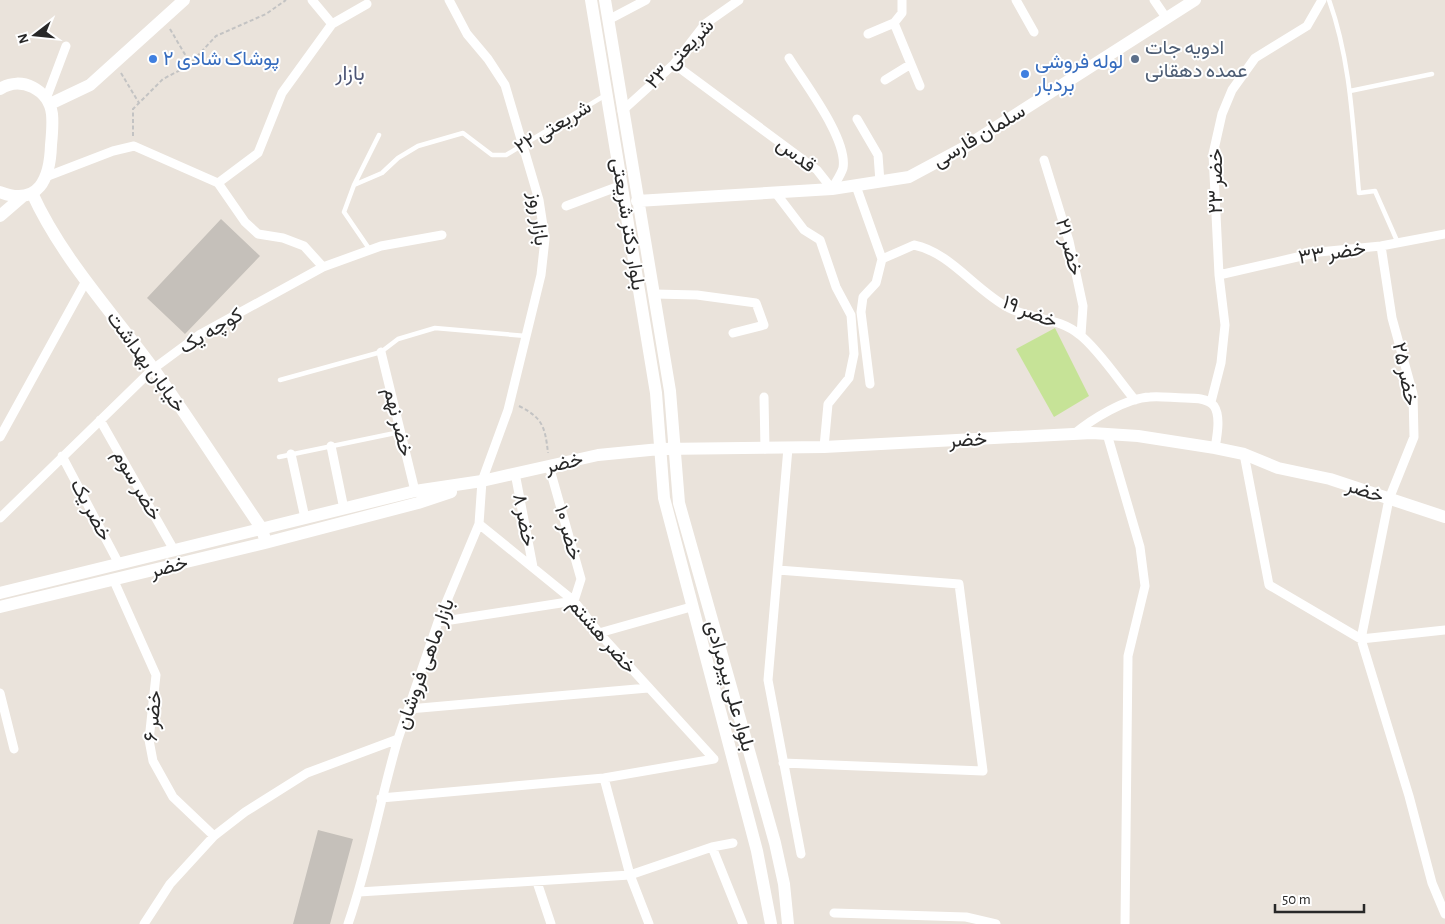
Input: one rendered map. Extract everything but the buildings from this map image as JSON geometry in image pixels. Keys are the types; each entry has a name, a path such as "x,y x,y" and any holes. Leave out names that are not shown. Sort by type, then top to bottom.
{"main road":[{"path":"48,102 90,84 184,0"},
{"name":"بلوار دکتر شریعتی","path":"591,0 656,393 660,449"},
{"name":"بلوار دکتر شریعتی","path":"605,0 670,391 674,448"},
{"name":"سلمان فارسی","path":"856,186 909,177 965,147 1195,0"},
{"path":"0,216 41,186 48,176 51,166 52,115 48,102 35,88 24,84 1,86"},
{"name":"قدس","path":"832,189 856,186"},
{"path":"637,201 832,189"},
{"path":"0,192 27,195"},
{"name":"خیابان بهداشت","path":"27,195 86,281 153,369 262,529"},
{"path":"656,393 670,391"},
{"name":"خضر","path":"0,593 415,492 482,481 598,455 674,448 765,449 1073,435 1107,434 1138,436 1244,454 1278,468 1330,479 1445,517"},
{"name":"بلوار علی پیرمرادی","path":"674,448 679,502 774,843 784,884 788,924"},
{"name":"بلوار علی پیرمرادی","path":"660,449 664,498 691,607 757,851 771,924"},
{"name":"خضر","path":"0,608 114,581 418,503 482,481"},
{"path":"262,529 265,543"},
{"path":"691,607 707,604"}],"street":[{"path":"312,0 332,24"},
{"name":"بازار روز","path":"449,0 467,34 488,59 505,86 539,200 545,239 541,275 510,402 482,481"},
{"path":"608,20 646,0"},
{"name":"شریعتی ۲۳","path":"622,111 674,64 705,24 739,0"},
{"path":"868,34 894,23 902,14 902,0"},
{"path":"1016,0 1034,32"},
{"path":"1154,0 1167,19"},
{"name":"خضر ۲۳","path":"1211,402 1220,363 1225,325 1219,276 1213,154 1222,114 1232,90 1255,58 1307,26 1322,0"},
{"path":"218,183 258,152 282,93 332,24 367,4"},
{"path":"894,23 920,86"},
{"path":"48,102 66,46"},
{"path":"789,58 829,123 842,151 842,169 832,189"},
{"name":"قدس","path":"674,64 817,170 832,189"},
{"path":"885,80 911,64"},
{"path":"857,119 878,155 880,182"},
{"path":"48,176 112,151 134,146 218,183 244,222 258,234 304,246 324,267"},
{"name":"خضر ۲۱","path":"1044,160 1069,242 1083,306 1081,335"},
{"path":"566,206 622,185"},
{"path":"856,186 882,259 876,283 863,297 861,312 870,384"},
{"path":"775,192 804,230 820,240 836,287 850,315 854,354 849,378 828,404 824,447"},
{"name":"خضر ۳۳","path":"1219,276 1319,252 1381,246 1445,234"},
{"name":"کوچه یک","path":"0,518 153,369 199,335 324,267 381,246 442,235"},
{"name":"خضر ۱۹","path":"882,259 914,245 922,246 937,253 970,282 1010,309 1048,318 1081,335 1135,400"},
{"name":"خضر ۲۵","path":"1361,639 1389,499 1414,437 1413,394 1392,318 1381,246"},
{"path":"0,437 86,281"},
{"path":"654,294 697,295 756,303 764,325 733,332"},
{"name":"خضر نهم","path":"381,352 415,492"},
{"path":"764,396 765,449"},
{"path":"1073,435 1092,419 1135,400 1149,397 1198,398 1211,402 1216,408 1218,433 1215,448"},
{"name":"خضر سوم","path":"100,420 174,550"},
{"path":"1107,434 1140,547 1145,586 1128,656 1125,924"},
{"path":"331,446 344,509"},
{"path":"788,448 768,680 782,763 801,854"},
{"path":"292,454 305,518"},
{"path":"1244,454 1269,585 1361,639 1445,630"},
{"name":"خضر یک","path":"62,456 119,564"},
{"name":"خضر ۱۰","path":"550,466 581,579 574,600"},
{"name":"خضر ۸","path":"516,474 533,568"},
{"name":"بازار ماهی فروشان","path":"144,924 170,884 214,836 245,812 307,773 398,739 410,709 438,622 480,524 482,481"},
{"name":"خضر هشتم","path":"480,524 574,600 599,633 714,759 604,778"},
{"path":"778,570 959,584 983,771 782,763"},
{"name":"خضر ۶","path":"114,581 156,675 149,740 153,760 173,797 214,836"},
{"path":"438,622 574,600"},
{"path":"599,633 691,607"},
{"path":"1361,639 1409,796 1432,883 1445,914"},
{"path":"410,709 648,688"},
{"path":"0,693 14,749"},
{"path":"348,924 359,892 381,798 398,739"},
{"path":"381,798 604,778 630,875 649,924"},
{"path":"359,892 630,875 712,847 733,843"},
{"path":"712,847 743,924"},
{"path":"537,882 551,924"},
{"path":"834,913 966,917 992,924"}],"lane":[{"path":"1329,0 1339,28 1350,91 1359,193 1375,192 1398,243"},
{"path":"1350,91 1432,74"},
{"name":"شریعتی ۲۲","path":"354,185 382,172 398,158 418,146 463,133 492,155 506,155 607,94"},
{"path":"370,250 344,212 354,185 379,134"},
{"path":"280,380 381,352 398,339 435,328 527,336"},
{"path":"279,457 400,432"}],"path":[{"path":"134,146 133,109 163,79 190,63 216,36 266,14 286,0"},
{"path":"163,18 190,63"},
{"path":"114,62 139,103"},
{"path":"510,402 536,415 546,436 550,466"}],"green space":[{"path":"1055,328 1089,396 1054,417 1016,349"}],"place":[{"name":"پوشاک شادی ۲","path":"153,59"},
{"name":"ادویه جات‌ عمده ‌دهقانی","path":"1135,59"},
{"name":"لوله فروشی بردبار","path":"1025,74"}],"district":[{"name":"بازار","path":"350,73"}]}
